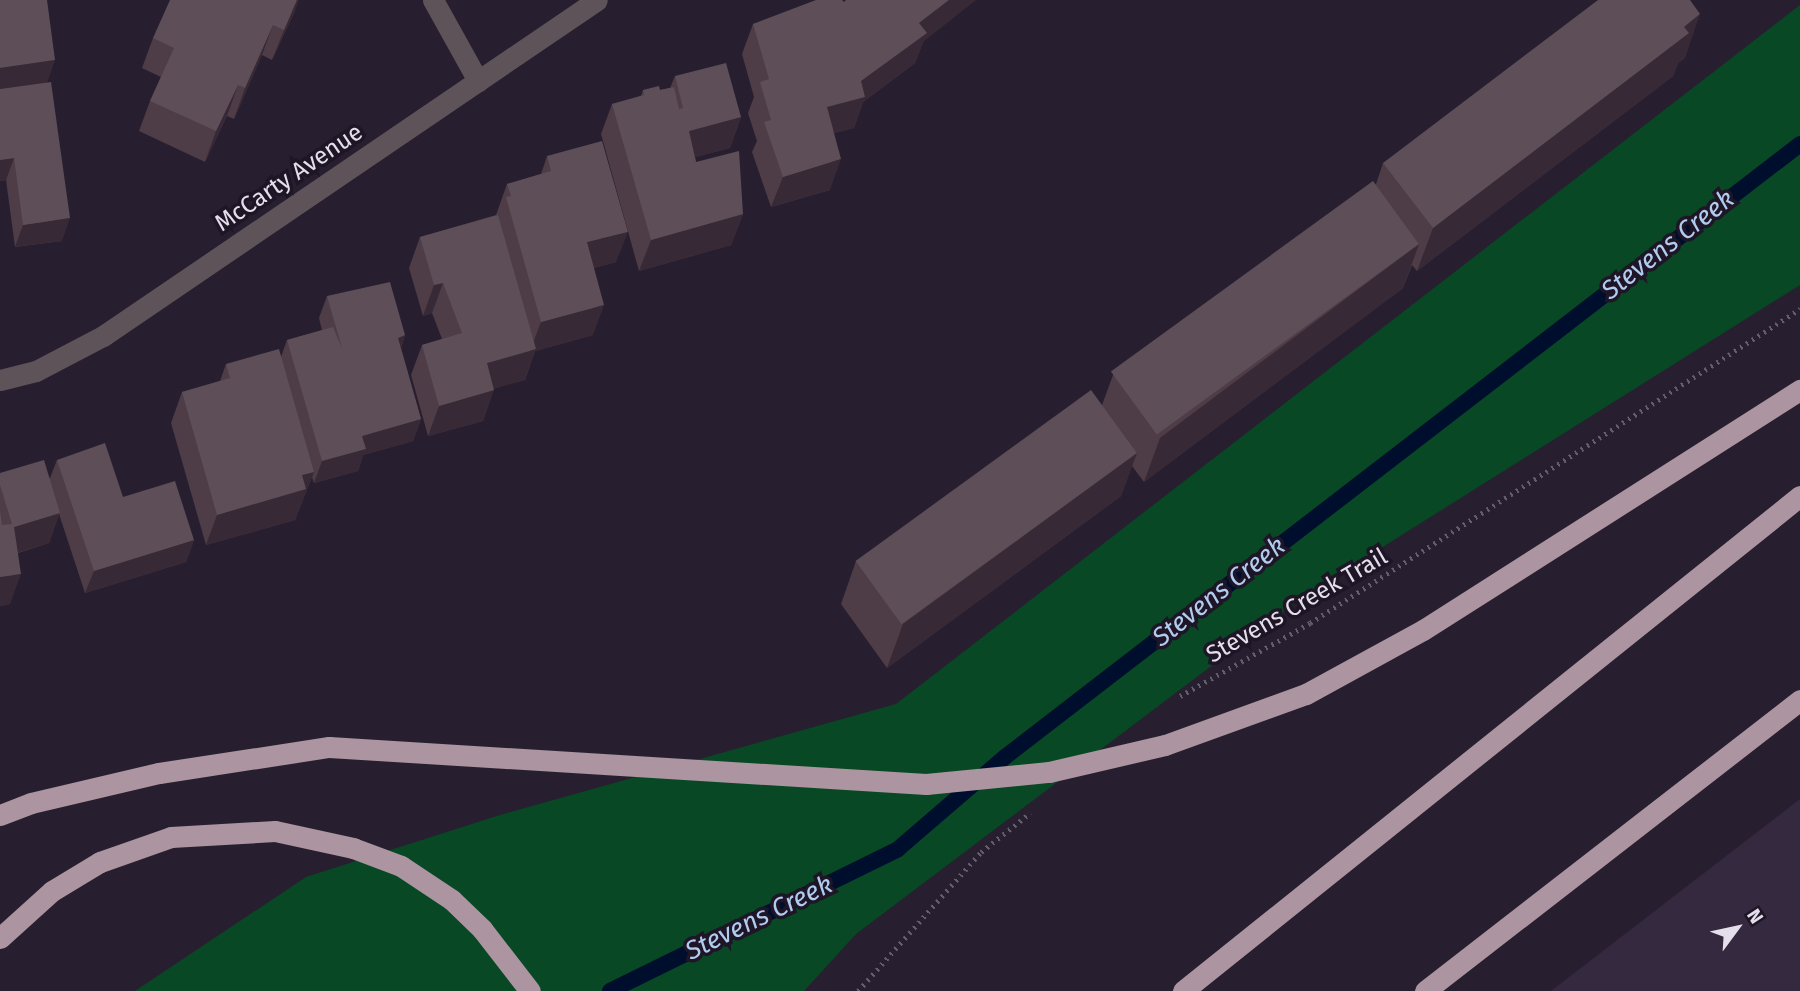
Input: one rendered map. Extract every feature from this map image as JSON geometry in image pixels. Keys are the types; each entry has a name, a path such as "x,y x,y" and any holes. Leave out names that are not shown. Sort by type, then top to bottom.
{"highway":[{"path":"0,815 31,803 159,773 329,747 926,784 1049,772 1165,745 1306,694 1412,636 1800,390"},
{"path":"1182,991 1800,496"},
{"path":"1425,991 1800,702"},
{"path":"0,938 51,891 90,867 171,837 275,831 301,836 401,866 452,900 482,929 530,991"}],"street":[{"path":"433,0 478,81"},
{"name":"McCarty Avenue","path":"0,380 36,371 103,336 597,0"}],"path":[{"name":"Stevens Creek Trail","path":"1178,698 1310,623 1800,309"},
{"path":"858,991 981,852 1035,809"}],"shaded area":[{"path":"1800,799 1800,991 1551,991"}],"green space":[{"path":"1800,5 1800,285 1303,597 856,934 804,991 135,991 306,877 500,815 896,704"}],"building":[{"path":"0,0 47,0 55,60 0,68"},
{"path":"170,0 297,0 284,30 273,25 245,88 238,85 216,131 150,101 174,48 153,38"},
{"path":"816,0 949,0 919,23 927,33 861,81 865,97 827,107 841,159 783,177 764,122 771,120 760,82 769,79 753,24"},
{"path":"1598,0 1690,0 1700,14 1684,27 1689,33 1433,228 1383,163"},
{"path":"726,63 741,117 689,131 696,162 739,151 743,214 651,240 612,104 644,95 643,90 659,86 660,90 674,87 679,109 683,108 675,76"},
{"path":"51,82 70,218 23,225 14,158 0,160 0,89"},
{"path":"602,141 628,232 587,242 604,305 541,322 506,197 511,196 507,184 551,171 547,156"},
{"path":"1373,181 1419,244 1157,435 1111,371"},
{"path":"498,215 536,349 487,363 494,390 439,406 422,345 462,333 443,283 434,285 420,237"},
{"path":"390,282 405,335 398,338 421,419 362,436 366,449 322,461 287,340 333,327 342,348 327,296"},
{"path":"279,349 314,472 302,475 306,489 217,515 182,392 230,378 226,364"},
{"path":"1091,390 1137,453 901,624 856,561"},
{"path":"105,443 123,497 175,481 194,540 94,571 57,460"},
{"path":"44,460 60,513 14,527 21,574 0,577 0,511 2,525 12,524 0,485 0,473"}],"waterway":[{"name":"Stevens Creek","path":"610,991 898,849 1005,757 1800,144"}]}
